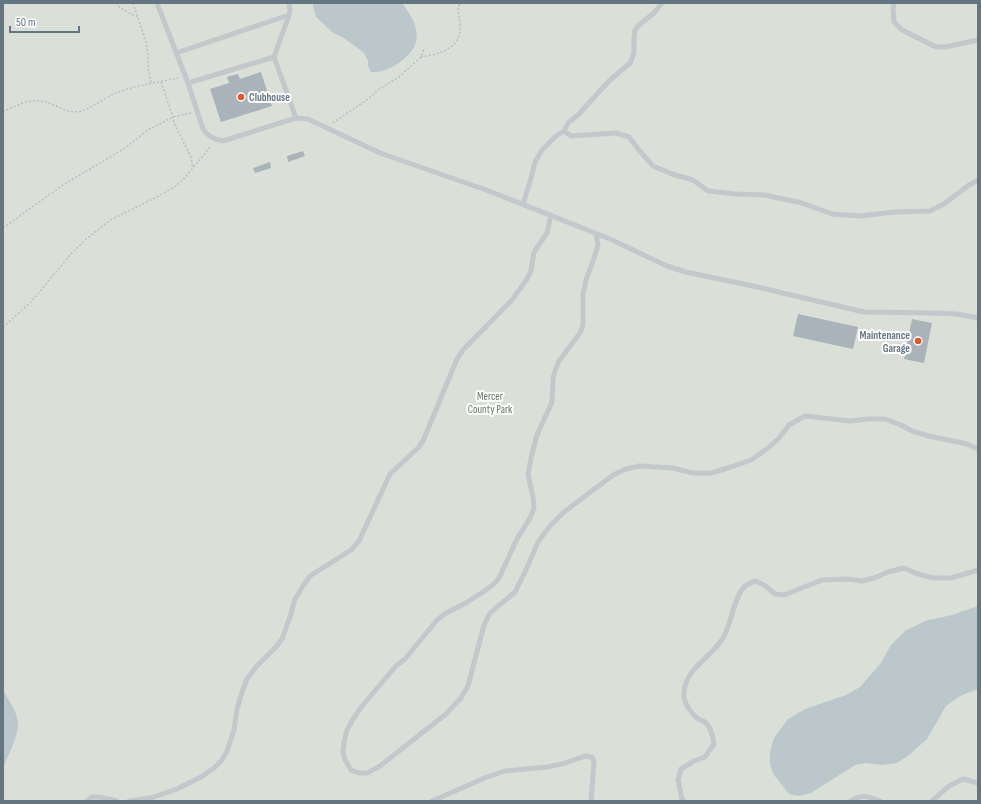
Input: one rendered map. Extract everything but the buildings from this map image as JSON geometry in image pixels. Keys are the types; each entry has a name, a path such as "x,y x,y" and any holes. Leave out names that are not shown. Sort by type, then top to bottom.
{"lane":[{"path":"157,3 188,83 203,129 206,134 216,140 223,141 296,118 308,119 380,153 523,204 596,234 666,266 686,272 864,312 957,314 978,318"},
{"path":"289,3 289,15 274,56 296,118"},
{"path":"523,204 534,162 542,150 556,136 564,131 568,123 579,114 608,82 630,63 634,53 635,30 654,13 662,3"},
{"path":"894,3 894,22 902,30 929,44 945,47 978,40"},
{"path":"176,53 289,15"},
{"path":"188,83 274,56"},
{"path":"564,131 570,136 616,133 629,137 653,166 672,174 693,180 708,191 766,195 802,203 832,214 860,216 895,212 930,211 944,204 978,180"},
{"path":"130,801 154,796 176,789 214,768 222,760 232,737 242,692 247,679 256,667 276,648 282,639 295,599 310,576 352,550 359,541 390,474 418,448 423,441 457,360 463,350 512,300 527,279 531,271 534,252 547,233 551,215"},
{"path":"596,234 598,245 586,280 583,295 583,325 580,333 559,361 556,368 553,378 552,402 536,435 528,474 534,497 534,508 530,518 517,539 499,578 494,584 437,620 406,659 396,666 353,719 347,730 343,752 345,760 352,770 359,773 368,773 380,766 446,714 461,698 468,686 484,625 490,613 515,592 538,542 550,526 564,512 613,475 626,469 639,466 673,468 692,473 711,472 728,468 751,460 779,438 789,425 805,416 850,421 885,419 912,431 967,444 978,449"},
{"path":"684,801 682,799 678,780 681,768 705,757 714,744 712,734 705,723 697,719 688,708 684,699 685,687 689,676 723,637 730,622 739,595 745,586 755,581 764,585 775,594 784,595 822,580 847,579 862,581 904,568 933,578 951,578 978,570"},
{"path":"432,801 487,777 505,771 547,767 588,756 592,757 594,762 591,801"},
{"path":"932,801 949,786 963,779 978,783"},
{"path":"850,801 867,796 880,801"},
{"path":"87,801 92,798 99,797 117,801"}],"path":[{"path":"116,3 120,8 137,17"},
{"path":"133,3 146,42 151,83"},
{"path":"421,57 446,51 454,44 459,35 460,25 458,6 460,3"},
{"path":"327,128 368,100 378,90 399,77 421,57 424,49"},
{"path":"3,112 29,101 40,100 67,111 81,111 118,92 185,76"},
{"path":"161,81 174,123 191,157 193,168"},
{"path":"3,228 63,185 125,148 148,130 173,117 197,112"},
{"path":"3,327 31,302 70,255 85,240 112,218 173,188 183,180 216,140"}],"green space":[{"name":"Mercer County Park","path":"3,3 978,3 978,801 3,801"}],"shaded area":[{"path":"313,3 402,3 414,23 417,36 416,43 407,56 398,64 382,71 371,72 364,53 344,38 332,32 316,17"},
{"path":"978,606 978,689 960,696 946,706 927,739 909,755 897,763 882,765 866,763 855,765 811,793 799,796 789,794 774,775 770,765 770,752 774,738 788,719 805,709 846,695 860,687 881,663 891,645 905,631 925,621 952,615"},
{"path":"3,690 15,711 18,720 18,729 3,768"}],"place":[{"name":"Clubhouse","path":"241,97"},
{"name":"Maintenance Garage","path":"918,341"}]}
